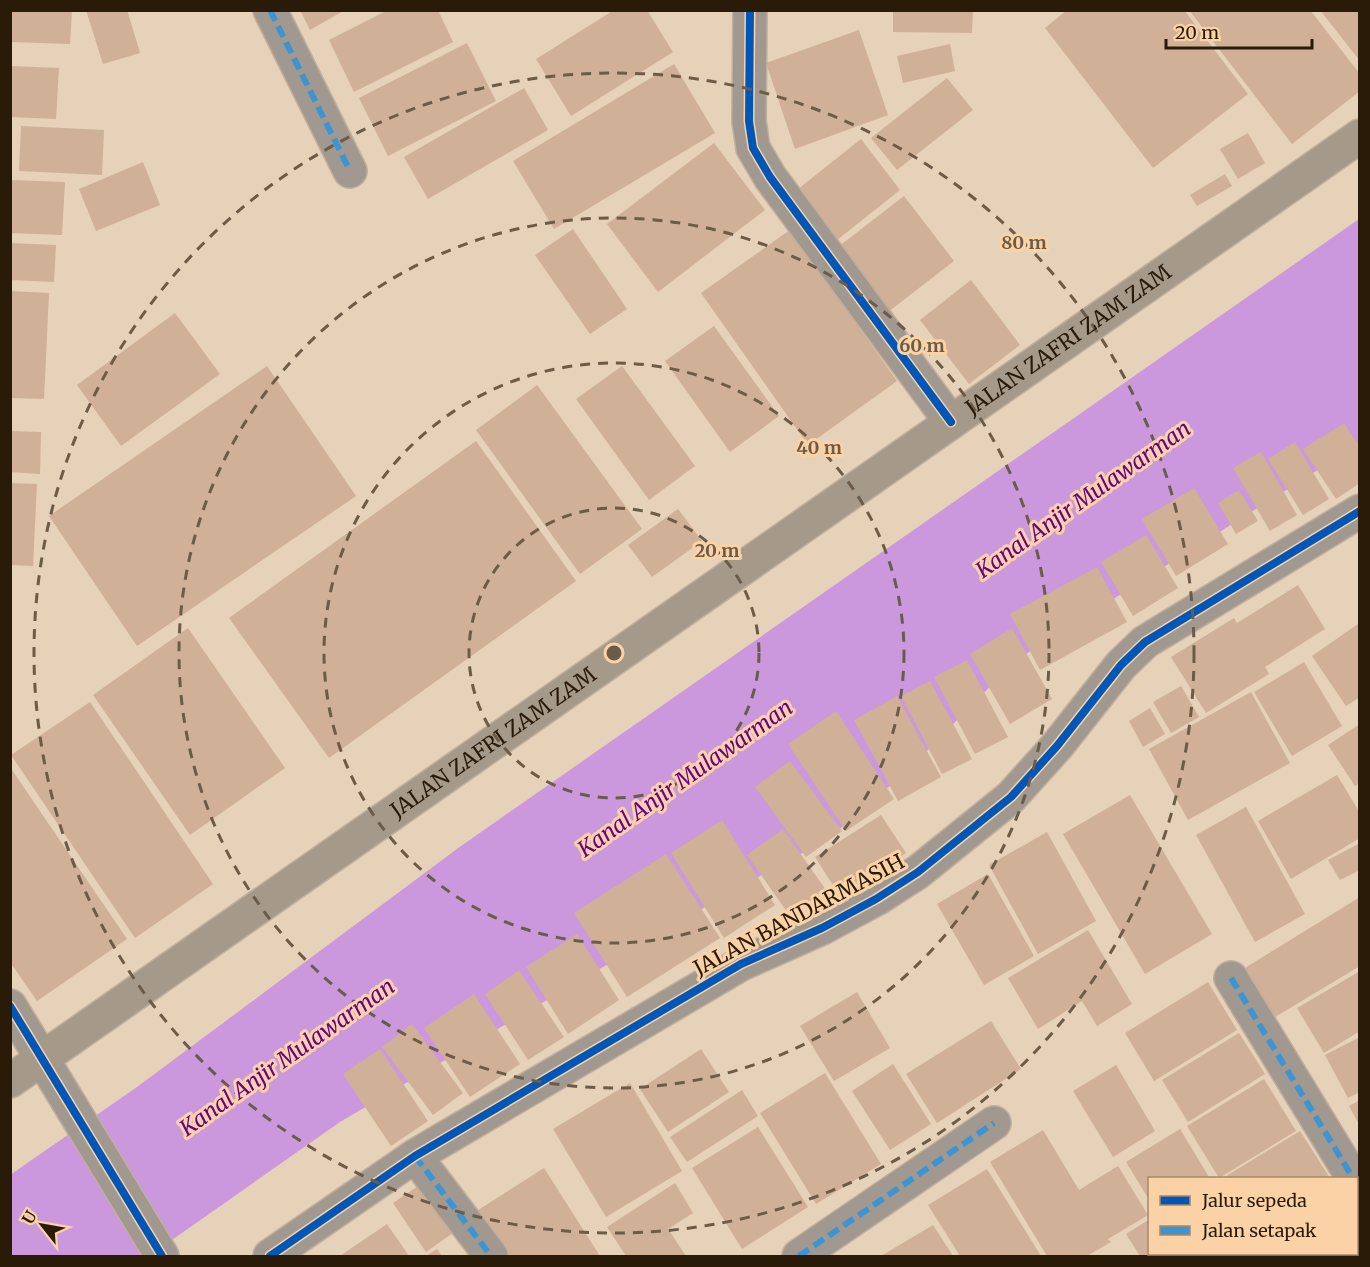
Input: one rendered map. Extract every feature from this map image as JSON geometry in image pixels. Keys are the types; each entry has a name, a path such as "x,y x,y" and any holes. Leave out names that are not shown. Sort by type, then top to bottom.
{"main road":[{"name":"JALAN ZAFRI ZAM ZAM","path":"10,1081 1359,136"}],"street":[{"path":"270,10 350,171"},
{"path":"750,10 749,121 753,148 770,177 951,422"},
{"name":"JALAN BANDARMASIH","path":"270,1257 415,1156 741,964 822,928 876,899 918,872 1011,797 1058,746 1121,665 1145,642 1359,511"},
{"path":"1231,978 1352,1177"},
{"path":"10,1006 162,1257"},
{"path":"799,1257 994,1123"},
{"path":"415,1156 491,1257"}],"water":[{"name":"Kanal Anjir Mulawarman","path":"1359,219 1359,444 1015,661 908,770 828,839 727,894 340,1122 149,1256 11,1256 10,1175 137,1087 461,846"}],"building":[{"path":"10,10 72,10 70,44 10,42"},
{"path":"86,10 127,10 140,53 103,64"},
{"path":"300,10 345,10 310,30"},
{"path":"388,10 438,10 453,42 354,92 329,40"},
{"path":"614,10 647,10 673,52 571,116 536,59"},
{"path":"893,10 973,10 972,33 893,32"},
{"path":"1067,10 1184,10 1248,94 1153,168 1045,28"},
{"path":"1189,10 1310,10 1360,74 1360,91 1292,144"},
{"path":"1320,10 1360,10 1360,61"},
{"path":"859,30 888,115 795,149 766,63"},
{"path":"467,43 496,101 388,156 359,98"},
{"path":"950,44 955,71 903,83 897,56"},
{"path":"674,64 715,133 554,229 513,161"},
{"path":"10,66 59,68 56,119 10,117"},
{"path":"947,78 973,110 897,170 871,138"},
{"path":"524,88 548,130 428,199 404,157"},
{"path":"21,126 104,130 102,175 19,171"},
{"path":"1248,133 1265,163 1238,179 1220,149"},
{"path":"861,139 900,190 832,244 793,193"},
{"path":"714,143 765,210 658,292 607,224"},
{"path":"143,162 160,205 96,231 79,189"},
{"path":"1225,174 1232,186 1197,206 1190,195"},
{"path":"10,180 65,182 62,235 10,233"},
{"path":"904,196 954,261 888,312 838,247"},
{"path":"573,229 627,309 590,334 535,255"},
{"path":"790,230 897,381 808,445 701,293"},
{"path":"10,243 56,245 54,282 10,280"},
{"path":"971,280 1020,345 969,384 920,320"},
{"path":"10,291 49,293 44,399 10,398"},
{"path":"175,313 220,374 121,446 77,385"},
{"path":"714,326 779,416 730,452 665,361"},
{"path":"267,366 356,496 137,646 49,516"},
{"path":"622,366 695,466 649,500 576,399"},
{"path":"537,385 642,529 580,574 476,430"},
{"path":"1344,423 1360,447 1360,483 1336,499 1303,449"},
{"path":"10,431 41,432 40,474 10,472"},
{"path":"476,441 576,581 329,758 229,618"},
{"path":"1295,442 1329,499 1303,515 1268,459"},
{"path":"1261,452 1297,515 1270,531 1233,468"},
{"path":"10,483 37,484 33,566 10,565"},
{"path":"1194,488 1228,544 1176,576 1142,519"},
{"path":"1239,490 1258,521 1236,534 1218,503"},
{"path":"678,509 702,541 652,577 628,545"},
{"path":"1146,535 1178,588 1133,616 1101,562"},
{"path":"1097,567 1127,622 1040,670 1010,614"},
{"path":"1298,585 1325,629 1265,667 1269,674 1206,713 1171,657 1234,618 1237,623"},
{"path":"1358,624 1360,697 1346,706 1312,656"},
{"path":"188,628 285,768 190,835 93,695"},
{"path":"1012,628 1052,699 1010,724 970,654"},
{"path":"967,660 1008,737 975,754 934,677"},
{"path":"1304,662 1342,726 1292,756 1254,692"},
{"path":"930,681 972,759 942,774 901,696"},
{"path":"1181,686 1199,717 1171,733 1153,702"},
{"path":"1251,692 1290,763 1188,820 1149,749"},
{"path":"897,696 941,777 898,801 854,720"},
{"path":"90,702 213,884 135,938 11,755"},
{"path":"1150,708 1165,734 1143,747 1129,721"},
{"path":"836,711 894,799 846,831 788,744"},
{"path":"1360,724 1360,783 1355,786 1328,745"},
{"path":"790,761 842,831 806,857 755,787"},
{"path":"10,767 127,939 37,1001 10,962"},
{"path":"1337,775 1360,813 1360,838 1291,879 1258,821"},
{"path":"1130,795 1212,934 1145,974 1063,834"},
{"path":"1246,807 1305,914 1255,942 1196,835"},
{"path":"881,815 906,853 840,896 815,857"},
{"path":"722,820 775,905 724,938 671,853"},
{"path":"783,829 826,890 790,916 747,855"},
{"path":"1047,832 1096,921 1038,954 989,865"},
{"path":"1360,843 1360,870 1340,880 1328,860"},
{"path":"666,854 720,938 627,997 574,913"},
{"path":"988,874 1034,956 984,985 937,904"},
{"path":"1360,897 1360,966 1275,1017 1245,968"},
{"path":"1088,930 1132,1004 1097,1026 1082,1001 1038,1029 1008,978"},
{"path":"577,934 619,1000 568,1034 526,967"},
{"path":"519,970 564,1037 528,1060 485,994"},
{"path":"1360,971 1360,1031 1324,1053 1297,1008"},
{"path":"1208,982 1237,1030 1154,1081 1125,1033"},
{"path":"857,992 890,1048 834,1081 800,1026"},
{"path":"474,994 520,1064 470,1097 424,1028"},
{"path":"991,1021 1021,1069 937,1123 906,1074"},
{"path":"412,1024 463,1093 433,1115 382,1047"},
{"path":"1239,1033 1265,1074 1188,1122 1162,1080"},
{"path":"1360,1037 1360,1092 1348,1098 1325,1055"},
{"path":"380,1049 428,1121 391,1146 343,1074"},
{"path":"701,1049 729,1092 668,1132 640,1089"},
{"path":"893,1064 931,1124 890,1150 852,1091"},
{"path":"1116,1065 1155,1131 1113,1157 1073,1091"},
{"path":"825,1073 881,1164 816,1204 760,1113"},
{"path":"1264,1079 1296,1131 1218,1177 1187,1126"},
{"path":"630,1083 682,1171 606,1217 553,1129"},
{"path":"742,1090 758,1116 687,1162 670,1137"},
{"path":"1360,1100 1360,1126 1349,1106"},
{"path":"758,1127 808,1207 742,1249 692,1168"},
{"path":"1180,1129 1209,1177 1148,1177 1148,1198 1126,1162"},
{"path":"1043,1130 1079,1190 1118,1166 1148,1215 1108,1239 1111,1242 1087,1256 1047,1256 990,1162"},
{"path":"1300,1131 1329,1177 1225,1177"},
{"path":"544,1168 600,1256 504,1256 475,1212"},
{"path":"987,1169 1041,1256 960,1256 928,1205"},
{"path":"427,1180 460,1228 426,1252 393,1203"},
{"path":"675,1183 693,1213 668,1229 686,1256 626,1256 607,1227"},
{"path":"1358,1198 1360,1201 1360,1256 1331,1256 1358,1255"},
{"path":"1148,1220 1148,1255 1196,1256 1140,1256 1126,1234"},
{"path":"387,1224 409,1256 340,1256"},
{"path":"933,1225 953,1256 881,1256"},
{"path":"437,1249 442,1256 426,1256"},
{"path":"1264,1255 1265,1256 1219,1256"},
{"path":"1269,1255 1327,1256 1270,1256"}],"marked path":[{"path":"270,10 350,171"},
{"path":"1231,978 1352,1177"},
{"path":"799,1256 994,1123"},
{"path":"415,1156 491,1256"}],"cycle path":[{"path":"750,10 749,121 753,148 770,177 951,422"},
{"path":"270,1256 415,1156 741,964 822,928 876,899 918,872 1011,797 1057,746 1121,665 1145,642 1360,511"},
{"path":"10,1006 162,1256"}]}
